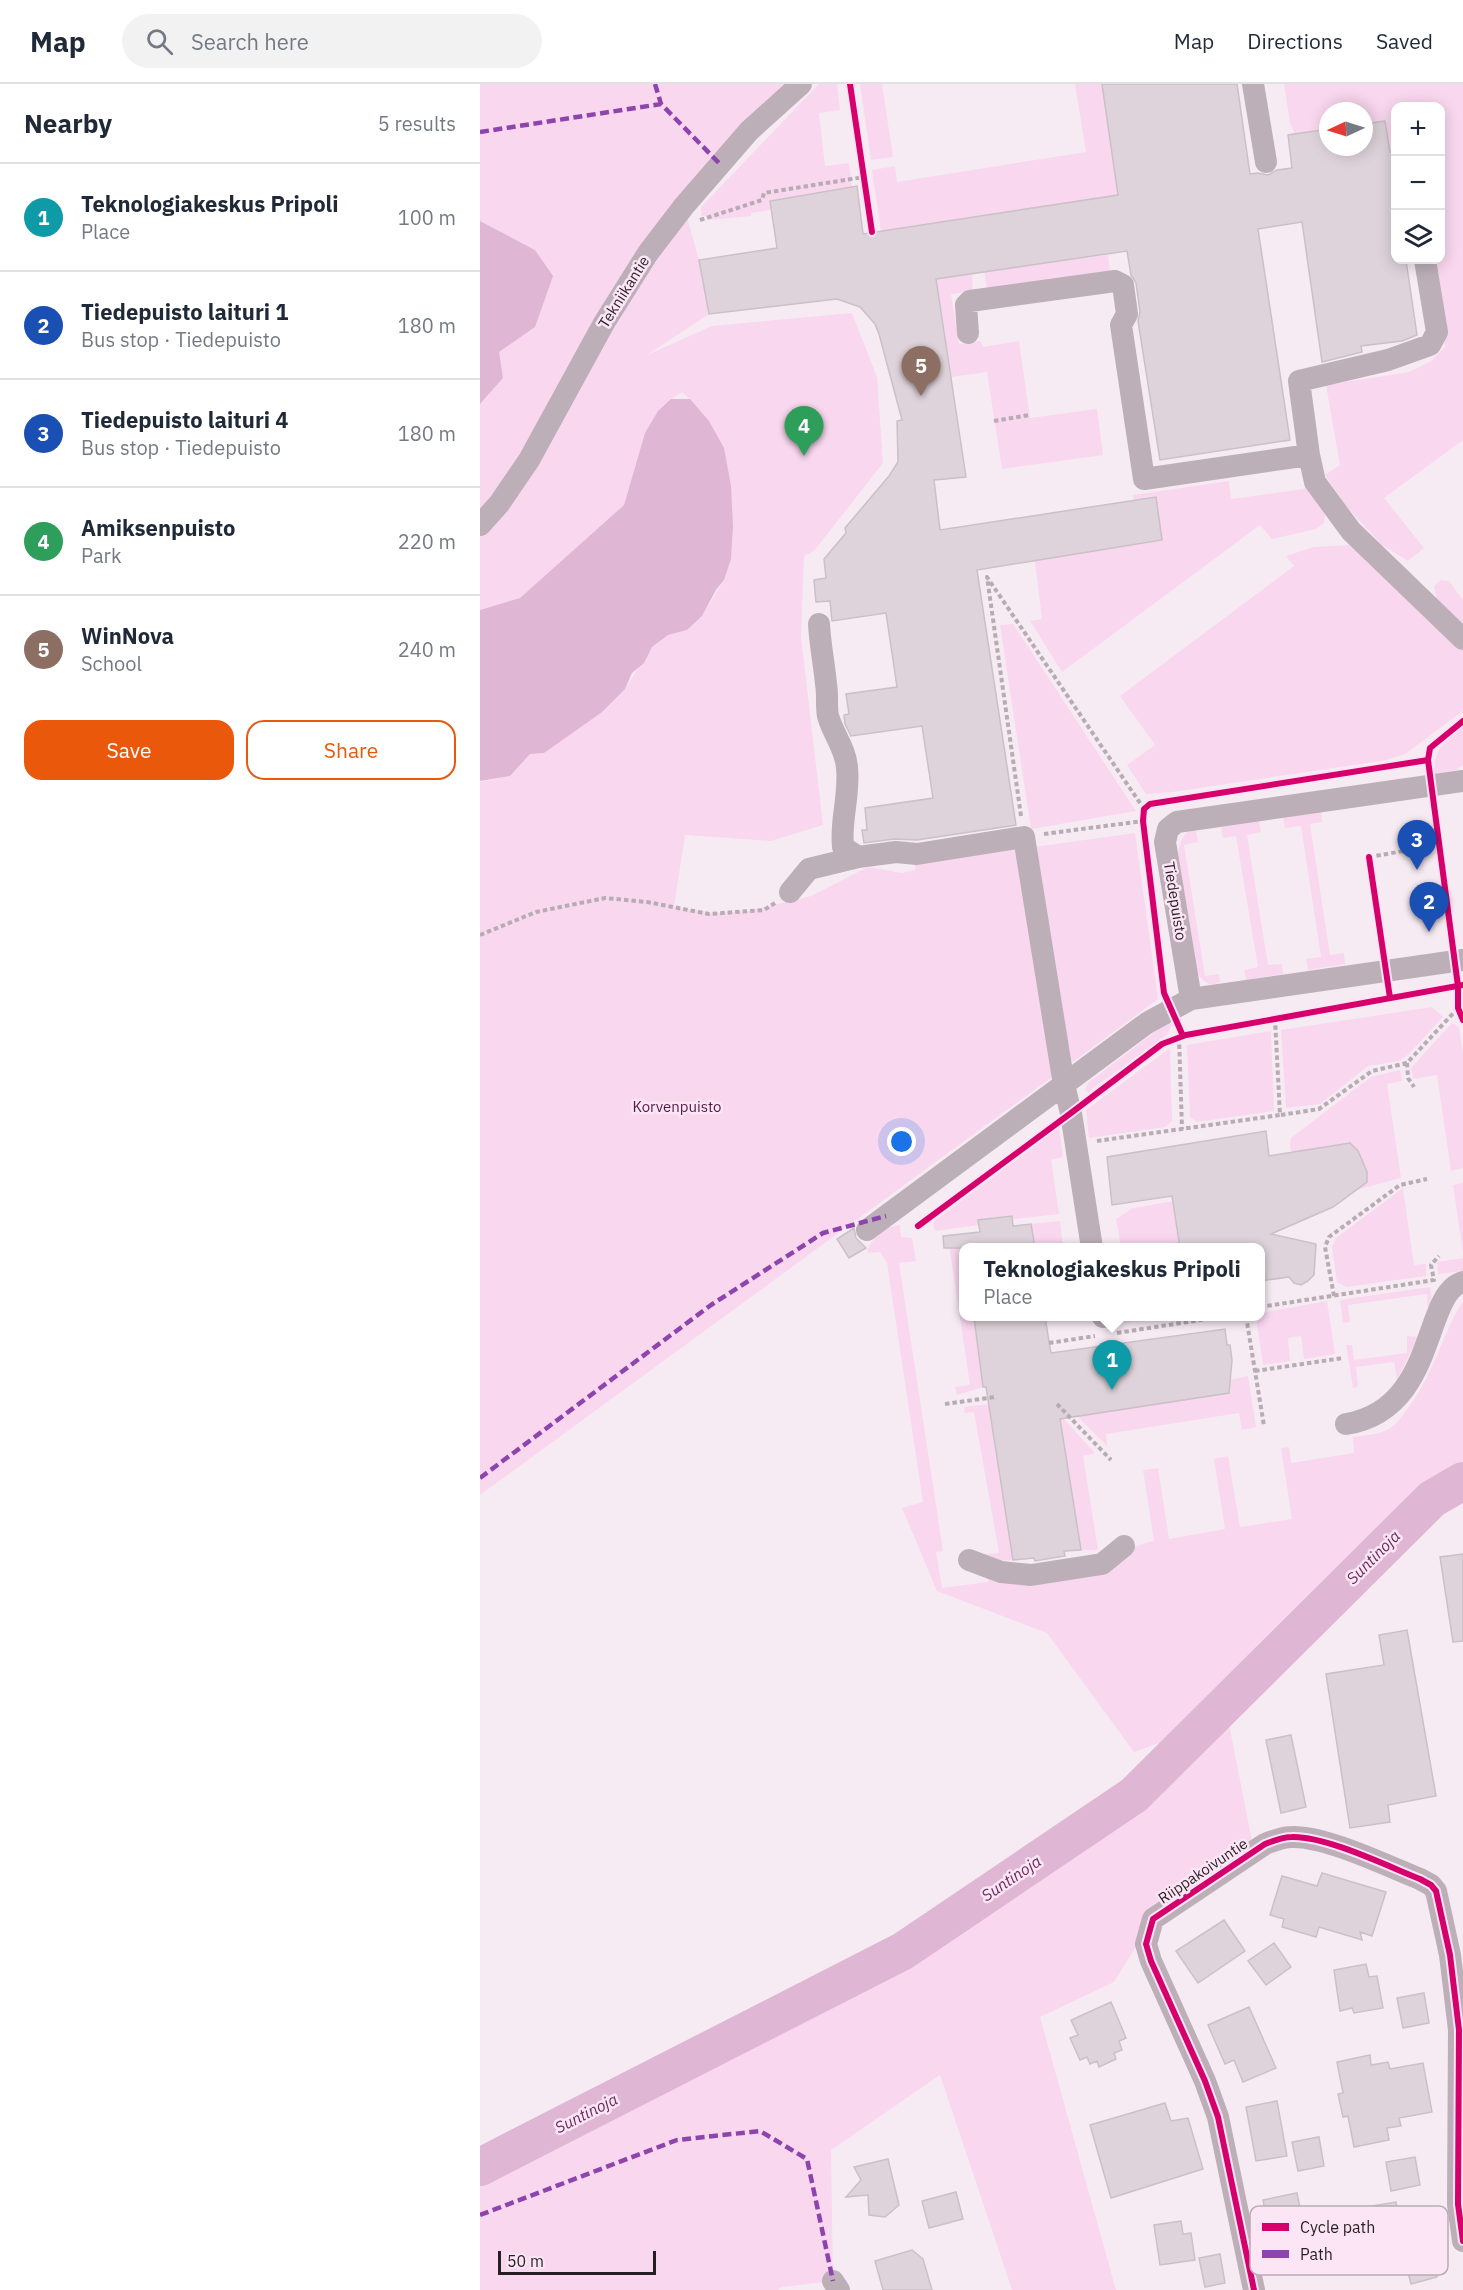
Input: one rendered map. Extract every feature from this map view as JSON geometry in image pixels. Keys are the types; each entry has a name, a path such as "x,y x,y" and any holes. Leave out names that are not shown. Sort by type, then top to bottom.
{"street":[{"name":"Tekniikantie","path":"480,525 499,504 529,460 604,323 648,253 689,214 749,131 801,84"},
{"path":"1253,84 1266,162"},
{"path":"1426,264 1437,332 1430,345 1388,360 1299,381 1315,482 1351,531 1463,639"},
{"path":"968,333 966,305 970,301 1115,280 1123,285 1126,314 1121,325 1144,478 1309,455"},
{"path":"819,624 827,712 847,766 848,795 841,829 843,847 858,857"},
{"name":"Tiedepuisto","path":"1191,999 1165,842 1168,829 1177,822 1463,781"},
{"path":"790,892 809,869 858,857 896,852 917,854 1024,837 1091,1243"},
{"path":"867,1230 1147,1023 1191,999 1463,960"},
{"path":"1346,1424 1358,1422 1382,1412 1403,1392 1422,1357 1447,1294 1456,1284 1463,1282"},
{"path":"969,1560 1001,1572 1031,1575 1102,1564 1124,1546"},
{"name":"Riippakoivuntie","path":"1250,2271 1218,2117 1205,2081 1146,1944 1153,1919 1264,1844 1281,1838 1294,1837 1340,1847 1420,1879 1436,1891 1449,1955 1459,2030 1458,2204 1463,2241"},
{"name":"Riippakoivuntie","path":"1251,2275 1254,2290"}],"path":[{"path":"862,165 866,188"},
{"path":"689,214 762,200 764,193 864,177"},
{"path":"994,421 1029,415"},
{"path":"1143,821 1024,837 987,578 1147,807 1143,821 1144,831"},
{"path":"1371,868 1369,857 1439,848 1437,833"},
{"path":"480,935 536,912 605,898 647,902 709,914 764,910 790,892"},
{"path":"1075,1144 1319,1109 1371,1071 1407,1063 1459,1011 1458,997"},
{"path":"1171,1010 1183,1036 1182,1129"},
{"path":"1264,1021 1287,1017"},
{"path":"1275,1019 1281,1115"},
{"path":"1170,1041 1183,1036"},
{"path":"1407,1063 1408,1078 1414,1087"},
{"path":"1334,1296 1325,1247 1329,1237 1400,1185 1427,1179"},
{"path":"1265,1306 1434,1280 1431,1265 1439,1256"},
{"path":"1049,1343 1107,1325 1166,1321"},
{"path":"1247,1321 1264,1426"},
{"path":"1255,1371 1343,1358"},
{"path":"945,1404 995,1397"},
{"path":"1057,1404 1110,1461"}],"green space":[{"name":"Korvenpuisto","path":"480,84 800,84 684,206 699,260 709,314 647,355 712,326 852,313 877,377 883,463 814,551 804,556 801,637 823,825 771,841 685,835 674,907 714,913 748,911 811,896 868,867 902,873 915,870 915,865 1017,849 1052,1077 480,1495 480,782 510,776 530,754 544,753 625,689 652,647 668,635 687,630 702,616 724,580 731,559 733,526 690,399 682,392 671,399 645,433 624,505 520,598 480,610 480,404 503,378 498,352 535,327 535,250 480,221"},
{"path":"819,84 837,84 840,110 819,113 825,166 849,163 852,187 770,201 771,210 751,213 751,216 708,220 706,216 701,216 701,207"},
{"path":"860,84 882,84 893,157 871,160"},
{"path":"1075,84 1102,84 1118,195 881,231 872,170 895,166 897,182 1086,152"},
{"path":"1284,84 1463,84 1463,440 1384,498 1424,548 1408,561 1382,545 1347,507 1325,475 1340,465 1326,385 1409,372 1430,362 1445,347 1435,264 1445,264 1445,102 1391,102 1390,152 1385,121 1373,123 1373,102 1319,102 1319,130 1295,134 1290,123"},
{"path":"1108,255 1110,271 987,288 984,271"},
{"path":"972,274 973,291 951,294 959,344 981,341 983,347 1019,341 1030,418 1097,409 1103,455 1002,469 987,372 951,377 939,296 927,281"},
{"path":"1229,481 1231,499 1307,487 1325,514 1324,523 1316,529 1272,539 1260,525 1062,672 1030,621 1042,619 1035,561 1162,540 1156,497 1134,500 1133,495"},
{"path":"1350,545 1463,650 1463,711 1405,754 1387,760 1146,794 1127,765 1155,745 1120,696 1294,566 1286,556 1314,547"},
{"path":"1441,580 1449,581 1463,600 1463,623 1437,600 1434,586"},
{"path":"1013,624 1136,811 1031,829 1000,625"},
{"path":"1463,727 1463,765 1456,770 1435,774 1438,752"},
{"path":"1321,812 1322,822 1310,824 1330,955 1344,953 1345,964 1308,970 1306,959 1321,957 1301,826 1285,828 1283,817"},
{"path":"1259,821 1261,832 1247,835 1268,965 1282,964 1283,974 1246,980 1244,970 1258,967 1236,836 1223,838 1221,827"},
{"path":"1196,830 1198,842 1184,845 1205,976 1219,974 1220,982 1216,984 1204,981 1197,972 1178,857 1179,846 1187,832"},
{"path":"1135,833 1158,999 1073,1062 1067,1057 1034,847"},
{"path":"1432,1007 1443,1017 1409,1054 1399,1061 1368,1066 1320,1104 1286,1108 1281,1030"},
{"path":"1169,1021 1172,1024 1168,1034 1089,1093 1085,1090 1088,1083"},
{"path":"1452,1023 1459,1027 1463,1054 1463,1168 1451,1171 1437,1075 1413,1079 1411,1068"},
{"path":"1271,1031 1274,1111 1197,1122 1190,1117 1187,1045"},
{"path":"1170,1048 1172,1121 1165,1127 1089,1138 1086,1110"},
{"path":"1400,1070 1402,1081 1387,1084 1401,1178 1356,1190 1367,1182 1360,1156 1350,1143 1292,1153 1291,1138 1371,1077"},
{"path":"1059,1128 1063,1157 1051,1160 1059,1214 979,1220 979,1225 935,1231 933,1222"},
{"path":"1463,1183 1463,1252 1453,1185"},
{"path":"1403,1188 1414,1265 1426,1264 1426,1276 1346,1287 1337,1282 1332,1247 1336,1238"},
{"path":"1173,1201 1179,1243 1120,1243 1116,1219 1133,1208"},
{"path":"1060,1221 1063,1243 1034,1243 1031,1224"},
{"path":"900,1225 901,1237 912,1238 916,1261 899,1263 943,1551 936,1552 942,1588 988,1582 987,1572 1126,1551 1154,1541 1143,1470 1158,1468 1169,1539 1225,1529 1214,1459 1228,1456 1240,1527 1292,1519 1281,1448 1289,1447 1291,1463 1354,1453 1353,1437 1378,1433 1393,1426 1422,1386 1463,1301 1463,1463 1422,1492 1162,1742 1134,1752 1047,1633 937,1591 902,1508 923,1502 887,1263 880,1252 867,1253 879,1234"},
{"path":"963,1234 964,1243 959,1243 959,1312 948,1238"},
{"path":"1463,1258 1463,1271 1438,1274 1437,1262"},
{"path":"1430,1287 1432,1306 1428,1310 1427,1294 1348,1305 1350,1322 1343,1323 1340,1300"},
{"path":"1327,1301 1335,1354 1304,1359 1301,1336 1288,1338 1290,1361 1263,1365 1257,1321 1265,1321 1265,1312"},
{"path":"960,1321 975,1321 983,1387 957,1395 955,1387 970,1385"},
{"path":"1118,1321 1140,1321 1118,1324"},
{"path":"1407,1336 1418,1337 1397,1380 1394,1362 1356,1367 1358,1385 1353,1388 1346,1345 1352,1345 1354,1360 1407,1353"},
{"path":"1248,1376 1256,1427 1242,1430 1239,1413 1106,1434 1107,1446 1077,1416 1229,1393 1230,1380"},
{"path":"988,1404 1013,1560 986,1562 985,1554 999,1553 974,1412 965,1413 964,1407"},
{"path":"1059,1414 1095,1453 1083,1456 1098,1550 1081,1550"},
{"path":"1225,1704 1254,1851 1153,1919 1114,1982 1040,2017 1116,2290 1012,2290 940,2075 831,2150 833,2281 782,2287 778,2290 480,2290 480,2167 903,1951 1134,1795"}],"shaded area":[{"path":"480,221 535,250 553,276 535,327 499,352 503,378 480,404"},
{"path":"671,399 690,399 709,421 724,448 731,486 733,526 731,559 724,580 702,616 687,630 668,635 652,647 644,663 632,673 625,689 602,712 544,753 530,754 510,776 480,781 480,610 520,598 624,505 645,433 658,411"}],"building":[{"path":"1102,84 1237,84 1250,174 1268,175 1277,170 1292,168 1288,135 1319,130 1319,156 1373,156 1373,123 1385,121 1391,152 1391,264 1407,264 1417,335 1402,341 1361,346 1362,352 1322,362 1302,222 1258,229 1290,440 1160,460 1138,321 1140,312 1136,283 1131,275 1127,251 936,279 966,477 934,480 940,530 1156,497 1162,540 977,570 1016,825 917,840 894,839 864,843 862,830 867,830 865,808 933,798 922,726 851,736 845,724 844,715 849,714 846,694 897,687 886,613 832,621 830,601 816,602 814,580 826,578 824,559 846,533 845,528 898,462 897,421 902,420 879,334 875,324 860,307 837,299 709,314 699,260 777,248 770,201 857,186 863,234 1118,195"},
{"path":"1266,1131 1269,1156 1350,1143 1358,1151 1367,1172 1367,1182 1333,1207 1271,1234 1316,1244 1314,1275 1301,1285 1294,1283 1289,1277 1265,1280 1265,1243 1179,1243 1172,1196 1112,1205 1107,1157"},
{"path":"1012,1216 1013,1226 1031,1224 1034,1243 959,1243 959,1248 944,1248 943,1236 980,1232 978,1220"},
{"path":"854,1228 856,1238 866,1248 849,1258 837,1239"},
{"path":"975,1321 1046,1321 1051,1353 1225,1329 1227,1345 1230,1345 1232,1360 1229,1393 1060,1419 1081,1550 1064,1551 1065,1556 1035,1561 1034,1558 1013,1560 986,1387 983,1387"},
{"path":"1463,1554 1463,1641 1453,1642 1440,1557"},
{"path":"1407,1630 1436,1796 1388,1805 1390,1822 1350,1828 1326,1674 1384,1665 1379,1635"},
{"path":"1291,1735 1306,1807 1281,1813 1266,1740"},
{"path":"1322,1873 1386,1892 1372,1936 1360,1932 1362,1940 1319,1927 1316,1937 1282,1927 1284,1919 1270,1915 1282,1876 1317,1886"},
{"path":"1224,1920 1245,1951 1198,1983 1176,1951"},
{"path":"1274,1943 1291,1967 1266,1985 1248,1961"},
{"path":"1366,1964 1369,1977 1377,1976 1383,2008 1354,2013 1352,2008 1340,2011 1334,1970"},
{"path":"1424,1993 1429,2023 1403,2028 1397,1998"},
{"path":"1111,2002 1126,2038 1119,2041 1122,2050 1114,2053 1116,2059 1099,2067 1097,2061 1090,2064 1087,2057 1080,2060 1070,2038 1078,2035 1071,2020"},
{"path":"1249,2007 1276,2068 1243,2082 1234,2060 1225,2064 1208,2025"},
{"path":"1370,2055 1371,2065 1388,2062 1390,2069 1423,2063 1432,2112 1399,2118 1401,2126 1387,2128 1389,2140 1354,2147 1348,2116 1343,2117 1338,2094 1343,2093 1337,2062"},
{"path":"1277,2101 1287,2156 1256,2161 1246,2107"},
{"path":"1165,2103 1171,2121 1188,2118 1203,2169 1111,2198 1090,2125"},
{"path":"1319,2137 1324,2166 1298,2171 1292,2142"},
{"path":"1415,2157 1420,2185 1391,2191 1386,2162"},
{"path":"888,2159 899,2205 885,2217 869,2215 868,2195 846,2197 861,2180 854,2167"},
{"path":"956,2192 963,2219 929,2228 922,2201"},
{"path":"1297,2193 1300,2206 1264,2206 1263,2200"},
{"path":"1396,2202 1397,2206 1371,2206"},
{"path":"1181,2221 1183,2234 1191,2233 1195,2260 1160,2265 1154,2225"},
{"path":"912,2250 923,2259 932,2290 883,2290 875,2261"},
{"path":"1220,2254 1225,2283 1205,2287 1199,2258"},
{"path":"1409,2275 1436,2275 1437,2277 1411,2284"}],"waterway":[{"name":"Suntinoja","path":"480,2167 903,1951 1134,1795 1432,1499 1463,1481"}],"marked path":[{"path":"655,84 661,104"},
{"path":"480,132 661,104 720,164"},
{"path":"480,1478 711,1305 823,1233 886,1216"},
{"path":"480,2215 677,2140 760,2131 807,2159 833,2281"}],"cycle path":[{"path":"850,84 872,232"},
{"path":"1463,721 1430,748 1428,760 1458,986 1458,1008 1463,1020"},
{"path":"1183,1036 1164,993 1143,821 1144,809 1150,804 1428,760"},
{"path":"1369,857 1390,998"},
{"path":"918,1226 1162,1044 1186,1035 1463,985"},
{"path":"1250,2271 1218,2117 1205,2081 1151,1961 1146,1944 1153,1919 1265,1844 1281,1838 1306,1838 1339,1846 1420,1879 1436,1891 1450,1955 1459,2030 1458,2204 1463,2241"},
{"path":"1251,2275 1254,2290"}],"place":[{"name":"WinNova","path":"921,396"},
{"name":"Amiksenpuisto","path":"804,456"},
{"name":"Tiedepuisto laituri 4","path":"1417,870"},
{"name":"Tiedepuisto laituri 1","path":"1429,932"},
{"name":"Teknologiakeskus Pripoli","path":"1112,1390"}]}
